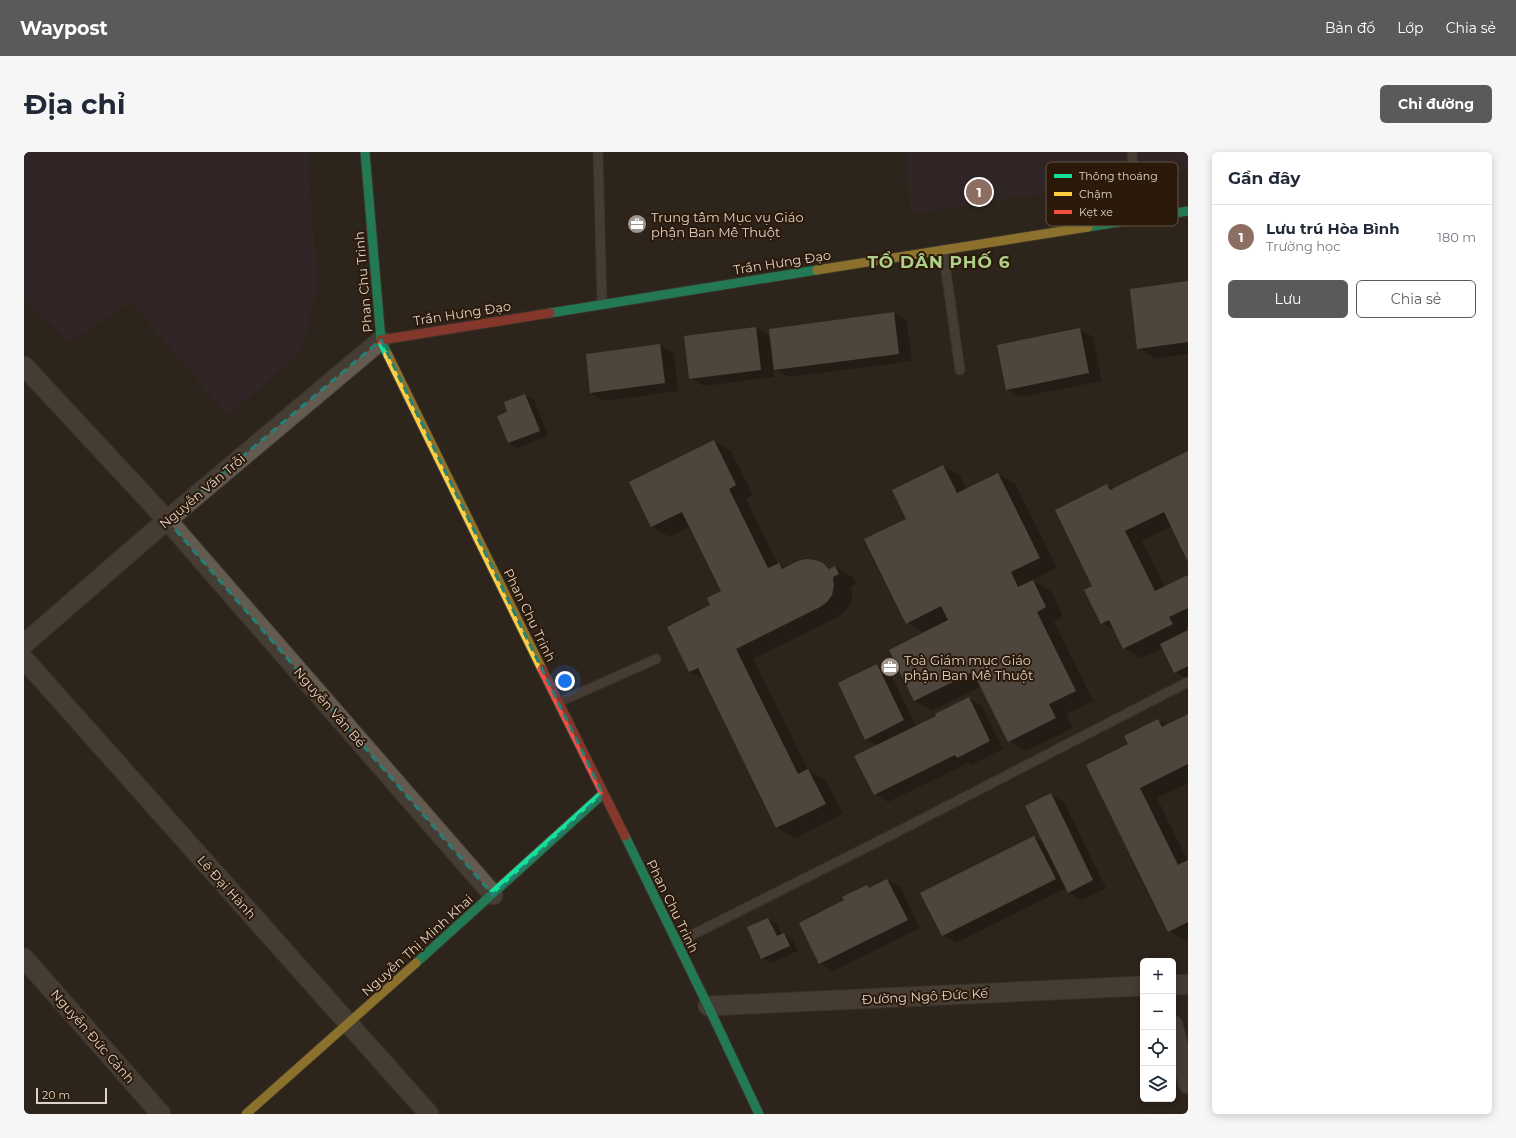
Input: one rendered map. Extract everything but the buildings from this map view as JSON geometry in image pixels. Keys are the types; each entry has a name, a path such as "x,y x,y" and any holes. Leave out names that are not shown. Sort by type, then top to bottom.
{"street":[{"name":"Phan Chu Trinh","path":"365,152 381,340 708,1006 759,1114"},
{"name":"Trần Hưng Đạo","path":"1178,213 1188,211"},
{"name":"Trần Hưng Đạo","path":"381,340 1092,226"},
{"name":"Nguyễn Văn Trỗi","path":"24,644 167,520 381,340"},
{"name":"Nguyễn Văn Bé","path":"24,366 167,520 493,895"},
{"name":"Lê Đại Hành","path":"24,659 429,1114"},
{"name":"Nguyễn Thị Minh Khai","path":"246,1114 493,895 604,794"},
{"name":"Nguyễn Đức Cảnh","path":"24,958 161,1114"},
{"path":"1176,985 1188,984"},
{"name":"Đường Ngô Đức Kế","path":"708,1006 1140,986"},
{"path":"1174,1030 1188,1084"}],"lane":[{"path":"598,152 602,304"},
{"path":"1132,152 1132,162"},
{"path":"943,250 960,370"},
{"path":"559,702 656,659"},
{"path":"676,943 893,834 1188,682"}],"highlighted area":[{"path":"381,340 603,794 493,895 167,520"}],"shaded area":[{"path":"24,152 307,152 318,287 302,351 228,416 131,302 70,342 24,301"},
{"path":"907,152 1188,152 1188,170 1178,172 1178,162 1046,162 1046,192 910,214"}],"traffic: fast":[{"path":"365,152 381,340 388,355"},
{"path":"1178,213 1188,211"},
{"path":"1088,227 1094,226"},
{"path":"550,313 817,270"},
{"path":"416,963 603,794"},
{"path":"625,836 759,1114"}],"traffic: slow":[{"path":"817,270 1088,227"},
{"path":"388,355 542,669"},
{"path":"246,1114 416,963"}],"traffic: jam":[{"path":"381,340 550,313"},
{"path":"542,669 625,836"}],"place":[{"name":"Lưu trú Hòa Bình","path":"979,192"},
{"name":"Trung tâm Mục vụ Giáo phận Ban Mê Thuột","path":"637,224"},
{"name":"Toà Giám mục Giáo phận Ban Mê Thuột","path":"890,667"}],"district":[{"name":"TỔ DÂN PHỐ 6","path":"939,262"}]}
